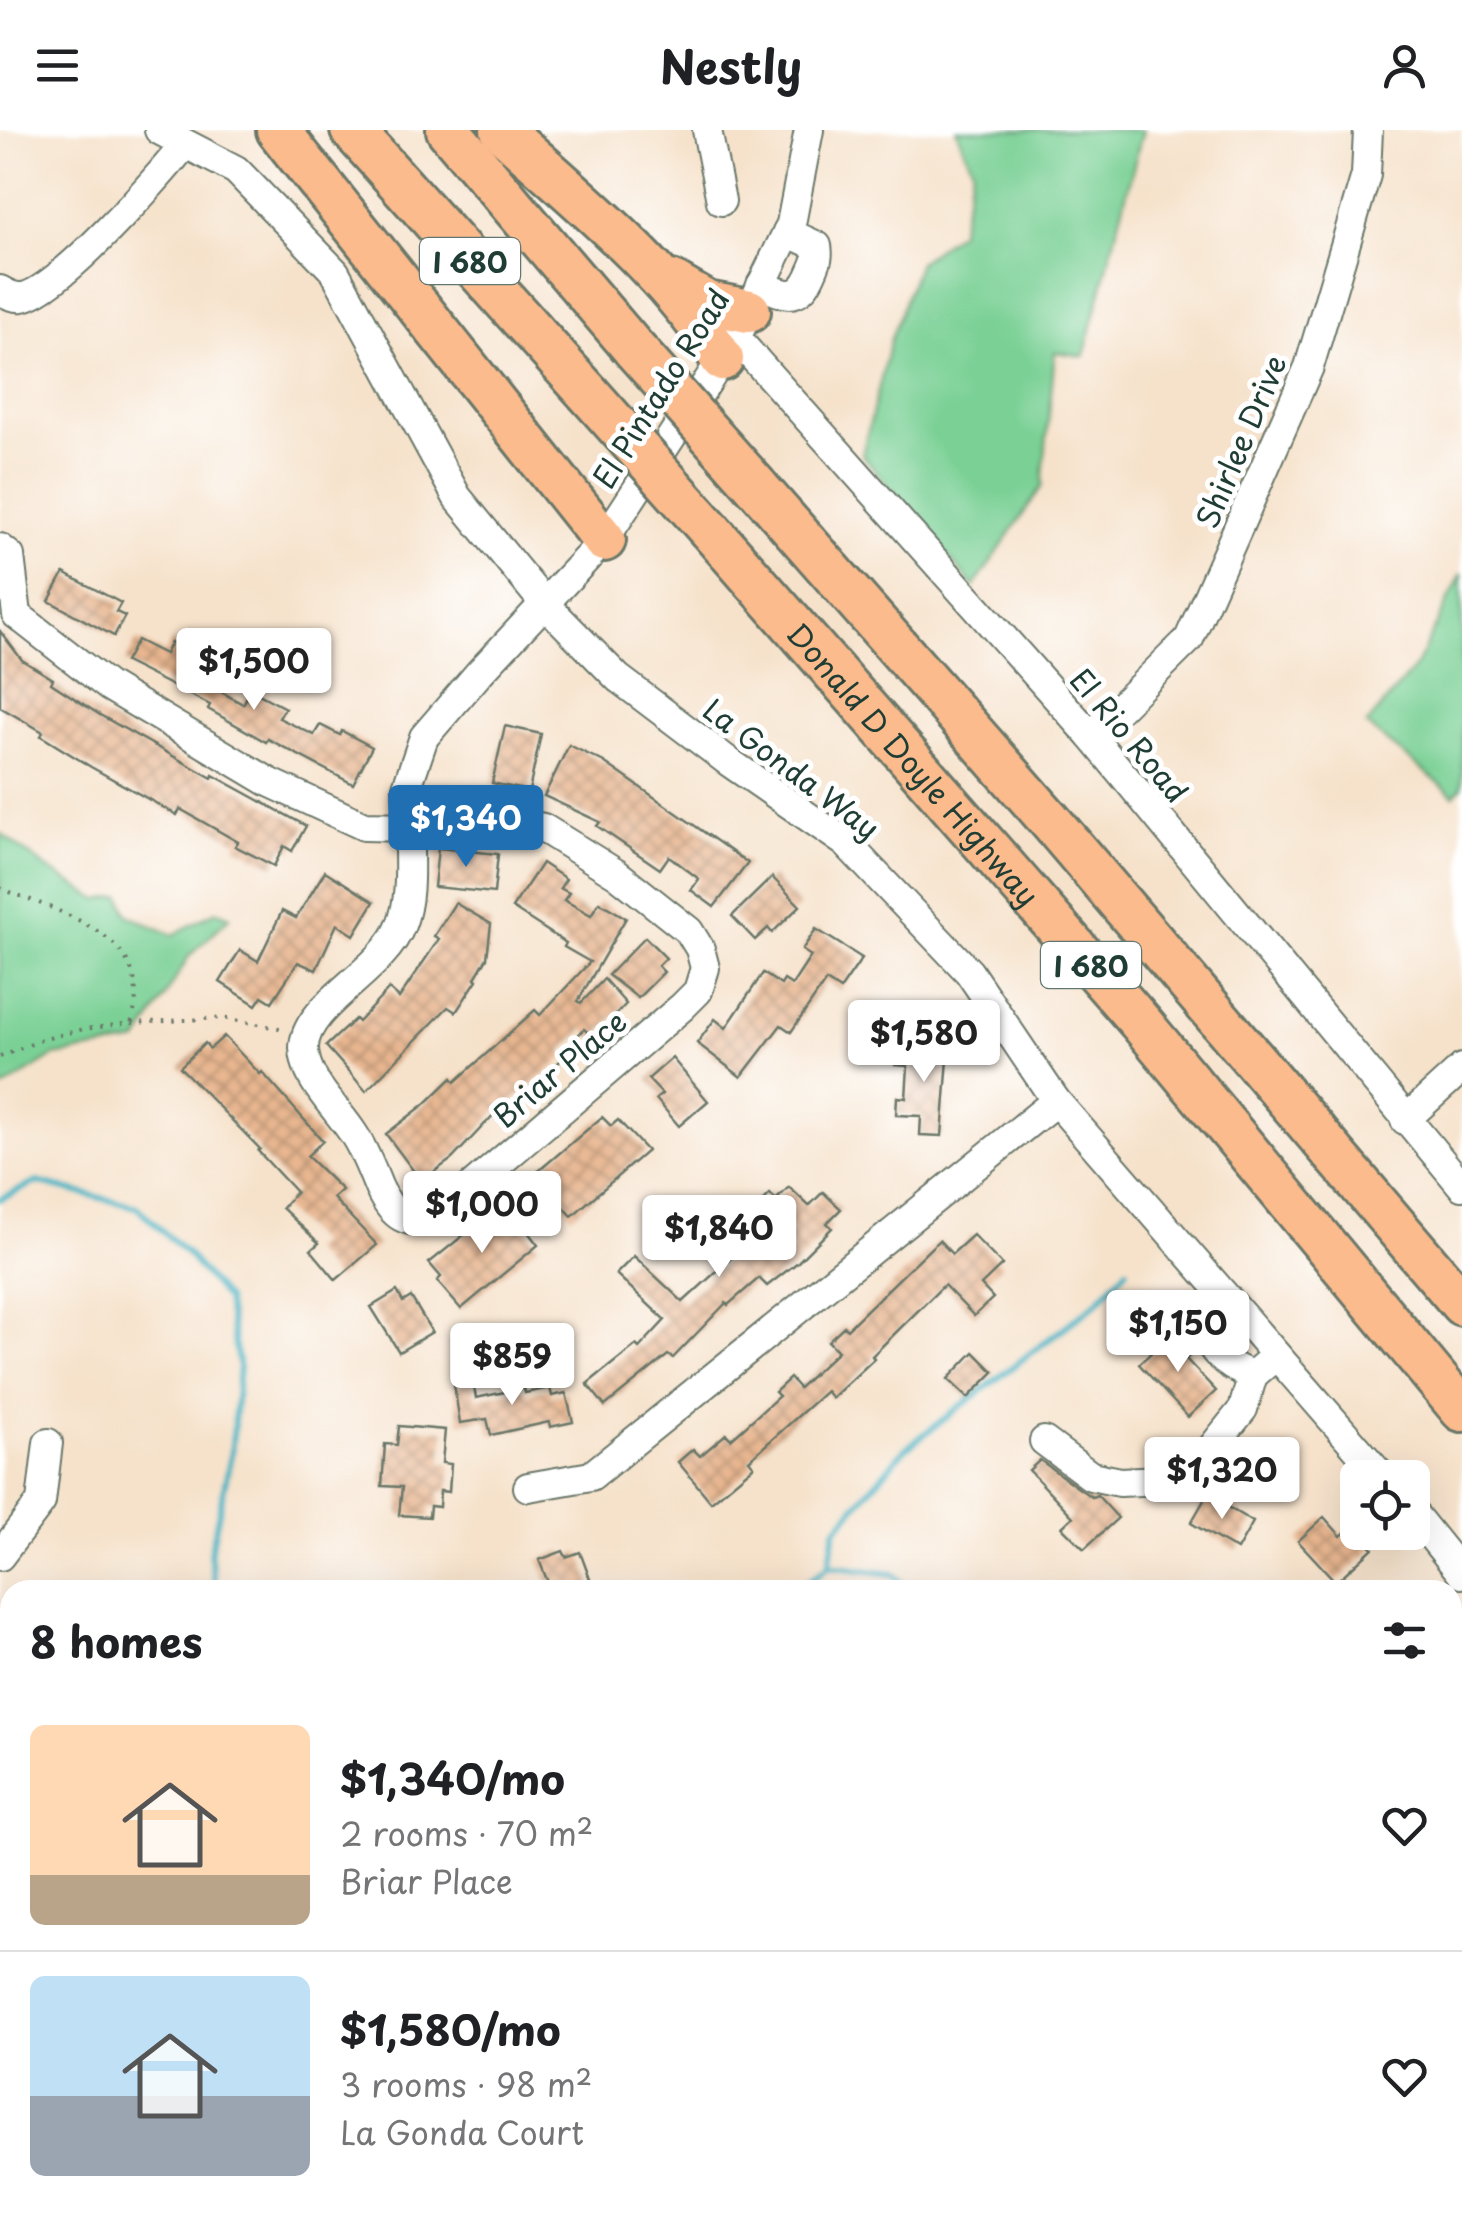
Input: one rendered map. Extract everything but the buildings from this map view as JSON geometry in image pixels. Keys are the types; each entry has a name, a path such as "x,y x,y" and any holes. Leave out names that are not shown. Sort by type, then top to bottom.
{"highway":[{"path":"278,130 604,540"},
{"name":"Donald D Doyle Highway","path":"352,130 710,530 1141,1023 1462,1410"},
{"name":"Donald D Doyle Highway","path":"448,130 635,350 1052,823 1462,1304"},
{"path":"502,130 662,277 742,323"}],"street":[{"name":"La Gonda Way","path":"159,130 236,170 335,272 457,497 544,602 618,678 846,843 969,972 1056,1101 1367,1460"},
{"path":"707,130 720,202"},
{"name":"El Pintado Road","path":"409,826 408,787 424,736 604,540 742,323 787,232 809,130"},
{"name":"Shirlee Drive","path":"1091,736 1188,639 1195,625 1309,367 1366,175 1368,130"},
{"path":"0,290 24,297 41,288 142,196 185,144"},
{"path":"742,323 800,292 808,283 817,261 816,246 787,232"},
{"name":"El Rio Road","path":"742,323 1091,736 1462,1186"},
{"path":"0,548 10,556 17,615 108,686 270,782 364,826 409,826 408,892 401,925 385,952 358,981 327,1004 312,1020 308,1033"},
{"name":"Briar Place","path":"308,1033 304,1048 314,1077 355,1135 386,1202 401,1218 420,1223 437,1216 698,992 705,968 690,931 617,874 543,828 499,819 409,826"},
{"path":"1405,1120 1462,1068"},
{"path":"528,1487 592,1476 1056,1101"},
{"path":"1224,1294 1201,1317 1204,1337 1230,1368 1253,1375"},
{"path":"1044,1441 1091,1476 1120,1482 1160,1480 1203,1459 1243,1409 1253,1375 1276,1354"},
{"path":"0,1556 41,1502 48,1442"},
{"path":"1430,1534 1462,1574"}],"path":[{"path":"0,888 74,918 112,942 130,963 133,974 136,996 131,1023"},
{"path":"0,1058 84,1029 131,1023 222,1018 308,1033"}],"green space":[{"path":"956,130 1143,130 1084,356 1055,352 1042,486 974,587 862,455 891,338 919,262 959,232 973,169"},
{"path":"1462,573 1462,787 1454,795 1366,725 1416,666"},
{"path":"0,833 99,900 121,896 128,915 173,935 216,911 230,917 189,956 138,1042 54,1056 0,1090"}],"waterway":[{"path":"0,1199 37,1182 137,1207 188,1255 226,1299 239,1367 231,1455 210,1554 214,1580"},
{"path":"829,1566 835,1530 905,1449 1095,1304 1127,1269"},
{"path":"810,1580 829,1566 893,1574 899,1580"}]}
